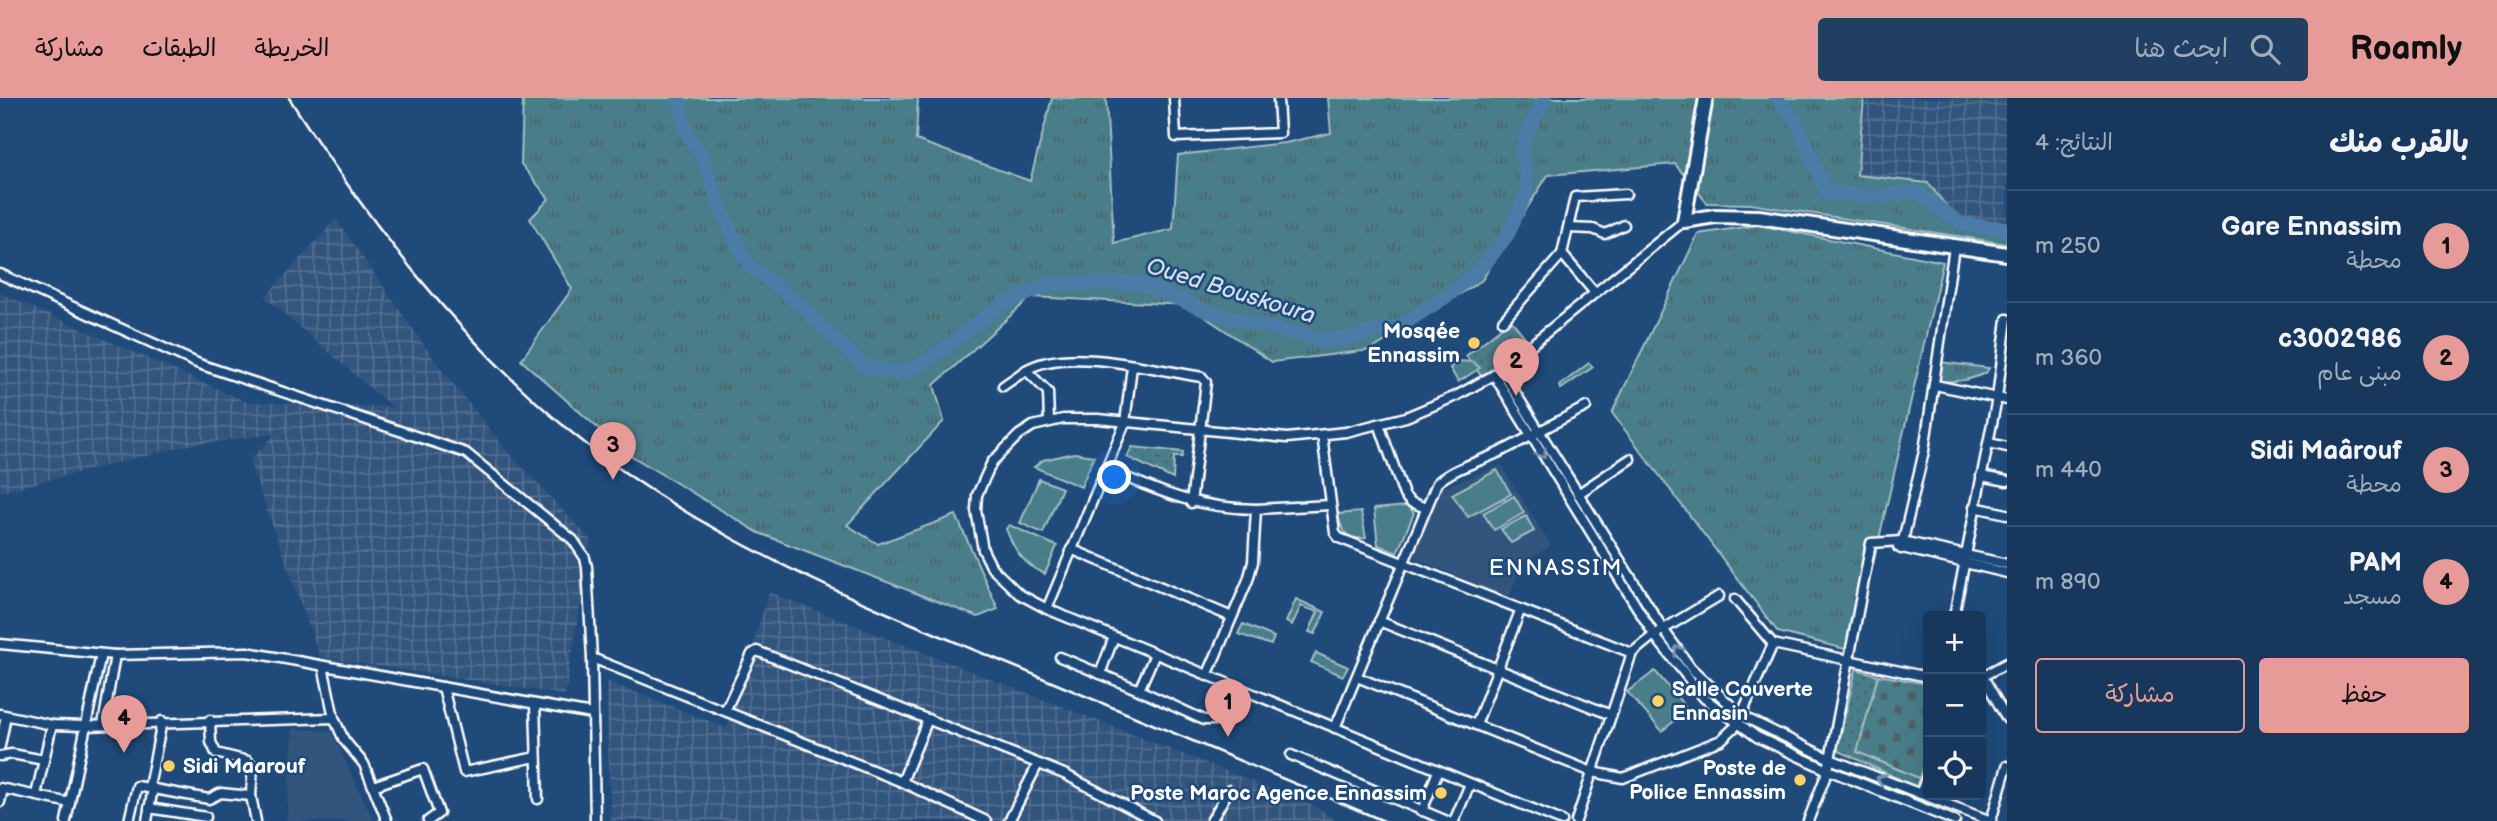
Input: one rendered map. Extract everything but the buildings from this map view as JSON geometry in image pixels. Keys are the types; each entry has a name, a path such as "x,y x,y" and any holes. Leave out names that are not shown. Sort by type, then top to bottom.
{"street":[{"path":"1174,98 1176,137 1280,133 1278,98"},
{"path":"1684,221 1706,98"},
{"path":"1503,321 1562,254 1575,197 1626,194"},
{"path":"1562,821 1207,676 1047,609 1019,594 992,568 983,550 976,510 977,495 992,462 1019,435 1049,421 1082,419 1266,438 1322,436 1379,424 1430,408 1498,372 1684,221 1714,216 1759,217 2007,254"},
{"path":"1568,228 1593,229 1604,234 1624,225"},
{"path":"1902,545 1919,479 1954,247"},
{"path":"1562,254 1595,293"},
{"path":"0,274 199,364 454,449 475,459 562,530 580,549 587,567 592,658 595,821"},
{"path":"1955,611 1989,443 2007,319"},
{"path":"1003,386 1036,365 1073,359 1205,379 1191,503"},
{"path":"1047,609 1125,423 1132,366"},
{"path":"1026,370 1048,392 1049,421"},
{"path":"1498,372 1539,429 1663,629 1691,668 1742,716 1830,759 1991,821 2007,766"},
{"path":"1498,372 1530,436 1654,635 1691,685 1737,725 1828,770 1955,821"},
{"path":"1935,386 2007,400"},
{"path":"1335,728 1437,483 1444,477 1586,407"},
{"path":"1379,424 1404,495 1410,502 1426,508"},
{"path":"1322,436 1330,505 1334,528 1339,538 1402,565 1632,653"},
{"path":"1989,443 2007,447"},
{"path":"1578,494 1630,459"},
{"path":"1106,469 1191,503 1220,509 1330,505"},
{"path":"1982,475 2007,481"},
{"path":"1974,507 2007,514"},
{"path":"1207,676 1253,562 1256,509"},
{"path":"1808,821 1828,770 1870,546 1874,541 1964,559 2007,573"},
{"path":"1071,549 1232,617"},
{"path":"1964,559 2007,564"},
{"path":"1576,821 1632,653 1663,629 1719,596"},
{"path":"1735,599 1773,644 1923,676"},
{"path":"1476,725 1520,611"},
{"path":"1380,621 1611,715"},
{"path":"1100,674 1114,637"},
{"path":"0,644 115,655 247,652 592,714"},
{"path":"1357,677 1592,772 1622,778 1721,740 1737,725 1742,716 1773,644"},
{"path":"725,711 752,654 757,651 1090,786 1155,821"},
{"path":"66,821 101,654"},
{"path":"1139,690 1155,654"},
{"path":"103,725 115,655"},
{"path":"1060,657 1204,720 1215,720 1224,712"},
{"path":"592,658 902,782 986,821"},
{"path":"1983,674 2007,663"},
{"path":"323,666 334,718 344,740 363,764 387,821"},
{"path":"1986,683 2007,719"},
{"path":"443,687 464,772 536,757"},
{"path":"535,704 538,799"},
{"path":"0,746 3,715 52,725 86,726 162,721 334,718"},
{"path":"902,782 928,719"},
{"path":"210,720 211,742 216,753 248,761 253,766 251,796 256,821"},
{"path":"147,821 162,721"},
{"path":"36,795 52,725"},
{"path":"0,756 12,754 44,760"},
{"path":"1291,755 1447,821"},
{"path":"1009,821 1038,764"},
{"path":"373,786 423,769 439,813 428,821"},
{"path":"1422,811 1438,771"},
{"path":"1454,821 1471,784"},
{"path":"1920,794 1923,786"},
{"path":"129,821 135,788 151,788 209,799 217,794 251,796"},
{"path":"0,802 1,789 70,803"},
{"path":"1211,821 1229,790"},
{"path":"149,808 186,818 206,819 209,799"}],"shaded area":[{"path":"1864,98 2007,98 2007,223 1956,218 1927,183 1857,175"},
{"path":"336,219 438,365 508,452 591,540 565,695 320,657 249,461 275,434 190,445 0,492 0,293 247,402 392,407 265,297"},
{"path":"1501,465 1551,546 1521,564 1509,598 1413,557 1442,488"},
{"path":"769,592 1249,780 1318,808 1337,821 611,821 606,681 727,728"},
{"path":"293,729 331,731 374,821 286,821"}],"green space":[{"path":"523,98 918,98 916,140 1030,181 1052,98 1106,98 1114,243 1173,229 1178,155 1285,143 1331,133 1328,98 1864,98 1857,175 1928,183 1956,218 2007,223 2007,244 1750,204 1707,203 1675,164 1548,175 1482,280 1371,350 1272,362 1187,305 1031,297 934,385 944,421 847,525 878,544 956,515 998,609 978,617 759,533 625,452 521,360 572,289 530,219 549,199 521,164"},
{"path":"1759,225 1943,262 1853,651 1778,632 1612,413 1698,234"},
{"path":"1511,320 1529,342 1483,378 1466,356"},
{"path":"1457,361 1473,362 1480,368 1458,382 1450,368"},
{"path":"1940,362 1989,368 1986,373 1967,379 1937,381"},
{"path":"1589,363 1593,367 1561,389 1559,386"},
{"path":"1132,447 1183,452 1182,457 1174,457 1173,479 1127,457"},
{"path":"1074,453 1094,456 1081,487 1034,467 1043,460"},
{"path":"1497,470 1511,494 1468,517 1452,494"},
{"path":"1039,479 1062,488 1043,533 1020,523"},
{"path":"1514,496 1524,513 1494,530 1483,513"},
{"path":"1408,506 1414,513 1397,553 1378,545 1374,509"},
{"path":"1361,512 1366,538 1354,538 1346,534 1337,514"},
{"path":"1526,516 1534,531 1511,543 1501,529"},
{"path":"1009,525 1057,546 1045,574 1021,556 1006,529"},
{"path":"1296,599 1325,612 1315,634 1309,632 1318,612 1301,606 1292,625 1286,622"},
{"path":"1243,624 1274,637 1271,645 1238,634"},
{"path":"1316,653 1348,667 1343,676 1311,662"},
{"path":"1856,669 1878,675 1857,752 1919,778 1916,787 1837,750"},
{"name":"Salle Couverte Ennasin","path":"1655,671 1688,710 1662,731 1627,692"},
{"path":"1878,675 1923,683 1923,767 1919,778 1857,752"}],"waterway":[{"name":"Oued Bouskoura","path":"679,98 685,130 703,157 722,212 748,265 790,296 864,366 890,372 908,371 926,362 1002,304 1052,284 1140,283 1209,312 1320,340 1342,339 1400,326 1450,294 1485,264 1508,234 1525,196 1527,177 1521,153 1524,140 1545,98"},
{"name":"Oued Bouskoura","path":"1776,98 1795,119 1826,192 1871,197 1917,192 1961,224 2007,229"}],"railway":[{"path":"289,98 383,233 453,318 530,396 571,432 624,472 679,508 736,540 853,598 1384,821"}],"place":[{"name":"Mosqée Ennassim","path":"1474,343"},
{"name":"c3002986","path":"1516,396"},
{"name":"Sidi Maârouf","path":"613,480"},
{"name":"Salle Couverte Ennasin","path":"1658,701"},
{"name":"Gare Ennassim","path":"1228,737"},
{"name":"PAM","path":"124,753"},
{"name":"Sidi Maarouf","path":"169,766"},
{"name":"Poste de Police Ennassim","path":"1800,780"},
{"name":"Poste Maroc Agence Ennassim","path":"1441,793"}],"district":[{"name":"ENNASSIM","path":"1556,567"}]}
